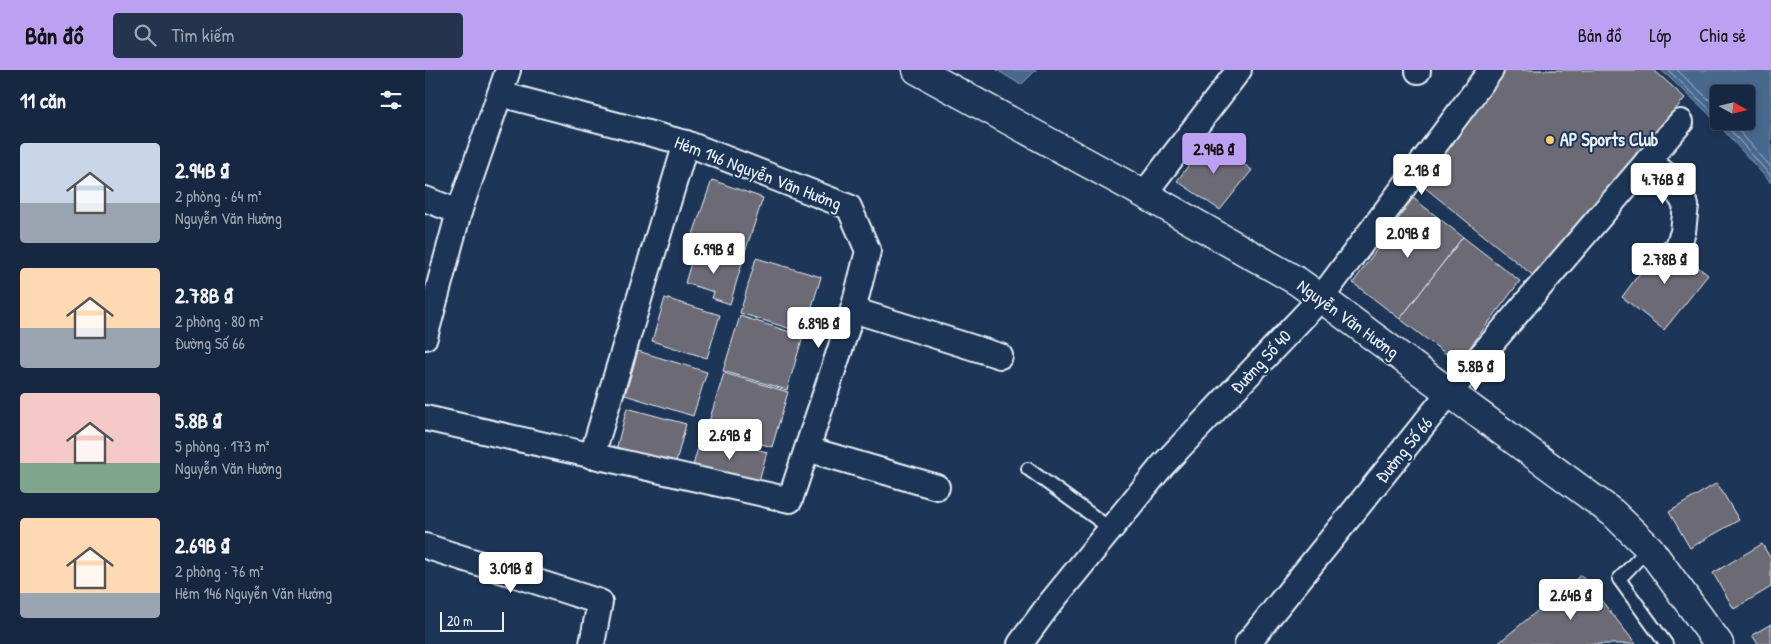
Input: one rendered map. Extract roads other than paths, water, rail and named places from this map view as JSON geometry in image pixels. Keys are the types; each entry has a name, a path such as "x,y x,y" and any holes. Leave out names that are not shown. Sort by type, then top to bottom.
{"main road":[{"name":"Nguyễn Văn Hưởng","path":"917,70 1144,194 1297,281 1321,298 1613,513 1649,548 1719,644"}],"street":[{"path":"425,337 459,212 508,70"},
{"path":"1144,194 1239,70"},
{"name":"Đường Số 40","path":"1020,644 1048,606 1162,466 1321,298 1491,70"},
{"name":"Hẻm 146 Nguyễn Văn Hưởng","path":"425,418 790,500 853,310 868,251 849,208 686,143 500,94"},
{"name":"Đường Số 66","path":"1247,644 1449,393 1681,122"},
{"path":"592,456 686,143"},
{"path":"1648,160 1666,174 1686,205 1683,232 1677,250"},
{"path":"425,200 459,212"},
{"path":"853,310 1000,356"},
{"path":"807,449 937,487"},
{"path":"425,546 600,602 592,644"}],"lane":[{"path":"1028,469 1111,529"},
{"path":"1649,548 1619,579 1666,644"}],"water":[{"path":"997,70 1036,70 1021,85"},
{"path":"1661,70 1771,70 1771,183 1723,130 1755,130 1755,85 1710,85 1710,116"}],"place":[{"name":"AP Sports Club","path":"1550,140"}]}
